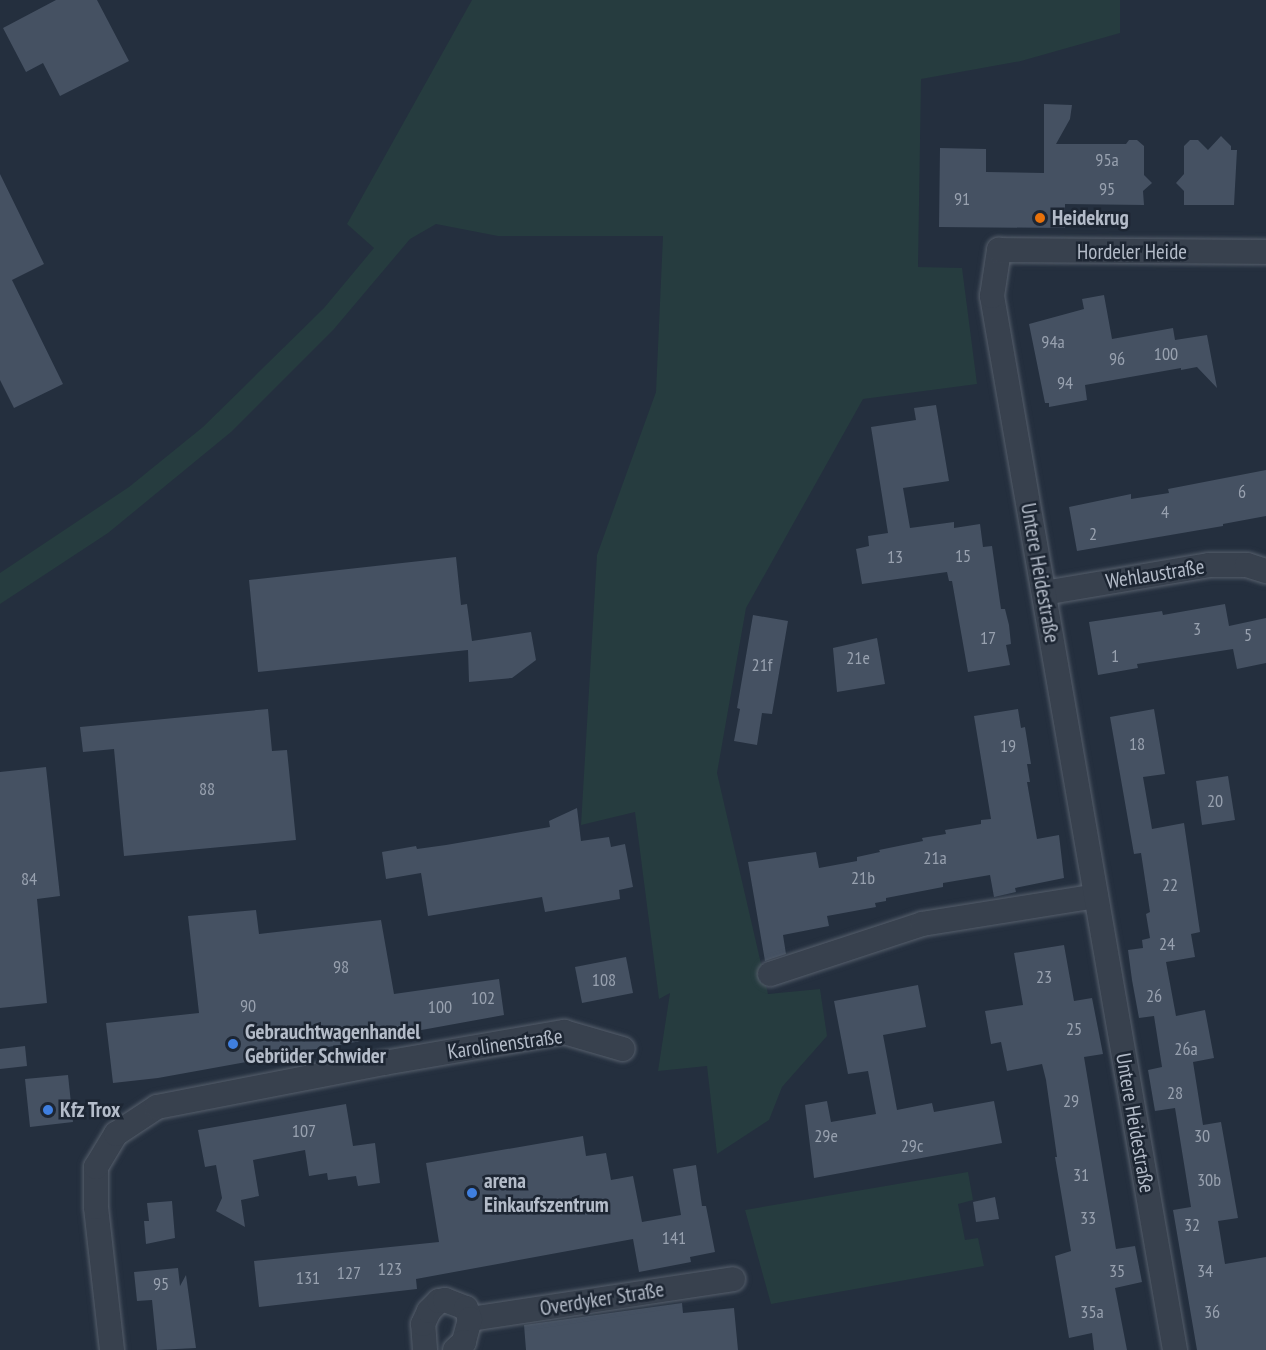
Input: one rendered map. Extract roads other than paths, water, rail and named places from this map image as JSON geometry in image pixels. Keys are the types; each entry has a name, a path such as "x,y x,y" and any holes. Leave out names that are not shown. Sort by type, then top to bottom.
{"street":[{"name":"Hordeler Heide","path":"999,250 1266,252"},
{"name":"Untere Heidestraße","path":"999,250 992,296 1175,1350"},
{"name":"Wehlaustraße","path":"1044,593 1209,565 1247,565 1266,571"},
{"path":"770,974 922,924 1096,896"},
{"name":"Karolinenstraße","path":"112,1350 96,1207 96,1167 116,1134 157,1107 384,1063 564,1032 623,1049"},
{"name":"Overdyker Straße","path":"470,1319 733,1279"},
{"path":"425,1350 423,1324 429,1311 439,1301 445,1300 466,1308 470,1319 464,1342 455,1350"}],"place":[{"name":"Heidekrug","path":"1040,218"},
{"name":"Gebrauchtwagenhandel Gebrüder Schwider","path":"233,1044"},
{"name":"Kfz Trox","path":"48,1110"},
{"name":"arena Einkaufszentrum","path":"472,1193"}]}
